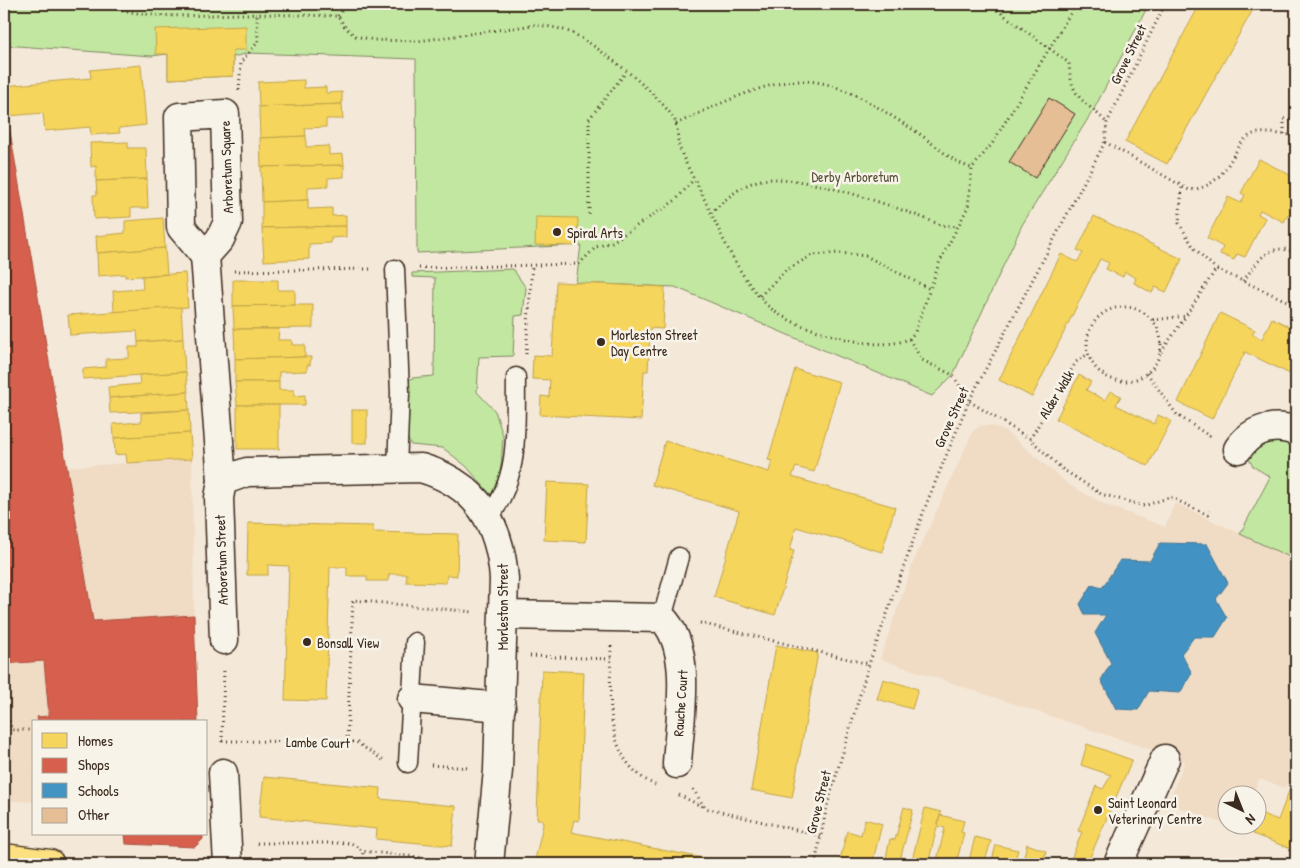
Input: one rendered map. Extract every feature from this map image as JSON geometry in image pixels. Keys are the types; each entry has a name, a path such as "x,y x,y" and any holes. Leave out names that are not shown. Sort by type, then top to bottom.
{"main road":[{"path":"4,858 50,864"}],"street":[{"name":"Arboretum Square","path":"225,114 228,222 220,239 205,256 181,227 178,117 225,114"},
{"name":"Arboretum Street","path":"205,256 222,481 219,498 224,640"},
{"path":"1238,449 1246,438 1257,431 1281,427 1296,431"},
{"name":"Morleston Street","path":"222,481 247,472 421,468 441,474 456,482 475,501 488,519 502,552 504,614 498,770 476,863"},
{"path":"504,614 610,616 667,622"},
{"name":"Rauche Court","path":"667,622 683,661 676,764"},
{"path":"412,699 500,707"},
{"path":"1118,864 1165,759"},
{"path":"223,772 227,853"}],"lane":[{"path":"395,269 400,393 397,468"},
{"path":"488,519 501,502 509,481 514,452 516,377"},
{"path":"667,622 669,601 679,557"},
{"path":"408,763 415,642"}],"path":[{"path":"103,4 117,9 148,15 257,14 338,16"},
{"path":"338,16 346,4"},
{"path":"989,4 1050,47 1069,63 1070,81 1075,94 1107,123"},
{"path":"338,16 345,27 355,36 374,40 418,41 521,25 548,26 575,34 610,57 651,92 668,110 676,124 678,144 711,213 738,264 760,296 772,309 790,320 842,339 863,343 899,344 910,339 915,332 940,261 968,207 972,168 992,144 1076,4"},
{"name":"Grove Street","path":"815,864 827,806 869,664 927,502 969,401 1105,142 1107,123 1165,4"},
{"path":"225,114 239,98 241,62 258,42 257,14"},
{"path":"590,214 589,119 626,72"},
{"path":"676,124 746,94 771,87 806,81 829,86 863,99 922,135 960,165 972,168"},
{"path":"1284,135 1284,119 1296,119"},
{"path":"1105,142 1182,188 1196,190 1212,183 1228,167 1243,140 1256,133 1296,135"},
{"path":"579,264 596,247 612,242 676,200 694,179"},
{"path":"711,213 731,194 747,185 759,181 785,179 836,190 941,225 958,227"},
{"path":"1182,188 1179,223 1194,248 1216,269 1296,305"},
{"path":"1243,281 1271,250 1286,248 1296,253"},
{"path":"760,296 785,271 812,254 840,253 866,256 930,289"},
{"path":"516,377 525,364 532,265"},
{"path":"1216,269 1160,354 1155,365 1147,373 1177,415 1205,434 1238,449"},
{"path":"1088,354 1086,341 1090,328 1097,318 1107,310 1119,306 1132,307 1144,311 1153,320 1159,330 1162,342 1160,354"},
{"path":"1153,320 1186,316"},
{"path":"910,339 922,360 953,375 969,401 1030,439 1061,468 1101,494 1144,506 1170,497 1208,515 1210,511"},
{"name":"Alder Walk","path":"1030,439 1076,362 1088,354 1093,365 1102,374 1113,379 1125,381 1136,379 1147,373"},
{"path":"610,616 612,712 620,753 636,773 658,786"},
{"path":"667,622 694,622 869,664"},
{"path":"223,772 224,640"},
{"path":"502,656 611,659"},
{"path":"9,721 12,730 32,730"},
{"name":"Lambe Court","path":"222,741 356,742 379,759 498,770"},
{"path":"676,764 705,808"},
{"path":"673,792 705,808 821,836"},
{"path":"227,853 351,844 363,851 476,863"},
{"path":"362,864 363,851"}],"shaded area":[{"path":"4,90 67,467 192,459 194,615 198,720 32,720 32,802 4,800"},
{"path":"981,425 1004,430 1069,485 1106,505 1165,527 1175,503 1296,560 1296,764 1285,788 1259,779 1256,786 1218,786 1218,822 1168,803 1185,761 880,659 913,563 973,431"}],"green space":[{"name":"Derby Arboretum","path":"4,4 1149,4 1094,109 1022,225 953,375 932,396 675,287 576,283 581,245 417,253 416,59 249,53 233,57 233,76 168,79 168,54 151,56 4,45"},
{"path":"513,269 526,288 523,315 515,316 513,356 479,357 477,392 495,411 503,436 500,483 492,496 466,466 443,448 411,445 404,431 406,384 412,378 434,376 435,278 412,277 412,273"},
{"path":"1276,439 1296,445 1296,560 1240,534 1270,477 1253,466 1248,458 1264,443"}],"building: Homes":[{"path":"1200,4 1256,4 1167,164 1125,142"},
{"path":"246,26 246,50 233,50 233,76 168,79 168,54 156,54 155,29"},
{"path":"141,65 146,125 119,128 120,133 91,135 90,127 45,131 43,113 8,116 4,86 91,78 90,70"},
{"path":"304,80 304,88 326,87 326,93 342,92 342,104 259,107 258,82"},
{"path":"342,104 343,119 326,119 326,127 305,128 306,136 260,138 259,107"},
{"path":"306,136 306,147 329,146 329,155 343,154 344,165 261,167 260,138"},
{"path":"128,142 128,148 146,148 147,179 96,181 96,166 91,167 90,143"},
{"path":"1259,159 1296,178 1296,219 1288,215 1284,222 1260,210 1258,214 1265,218 1245,257 1237,254 1234,260 1220,254 1223,247 1207,238 1228,197 1241,203 1245,195 1241,193"},
{"path":"344,165 344,177 328,178 328,186 308,187 308,200 262,202 261,167"},
{"path":"147,179 148,208 131,208 131,217 94,219 93,195 97,195 96,181"},
{"path":"308,200 308,209 332,208 332,216 346,215 346,226 262,228 262,202"},
{"path":"1094,216 1182,259 1166,292 1155,287 1152,293 1134,283 1136,278 1125,272 1123,277 1106,269 1109,263 1100,259 1032,397 999,380 1061,254 1077,262 1083,253 1077,250"},
{"name":"Spiral Arts","path":"536,217 578,218 577,246 535,245"},
{"path":"163,218 165,248 97,253 96,236 125,233 125,221"},
{"path":"346,226 346,237 331,238 331,243 309,244 309,259 264,261 262,228"},
{"path":"165,248 167,274 125,277 125,274 98,276 97,253"},
{"path":"185,273 188,307 114,312 113,291 143,289 142,276"},
{"path":"233,280 278,280 278,290 295,290 295,305 233,306"},
{"name":"Morleston Street Day Centre","path":"556,282 665,287 663,329 650,328 648,371 644,371 641,420 540,415 541,396 549,397 550,380 532,379 533,355 552,356"},
{"path":"313,305 313,328 234,329 233,306"},
{"path":"181,307 183,339 138,342 137,331 70,335 68,315"},
{"path":"1220,313 1255,330 1252,334 1262,339 1272,318 1296,330 1296,377 1245,352 1212,419 1178,402"},
{"path":"234,329 279,329 278,340 292,340 292,345 305,345 305,357 235,359"},
{"path":"183,339 185,372 83,379 83,369 106,367 106,359 129,358 129,347 138,347 138,342"},
{"path":"311,357 310,365 307,365 307,371 279,372 279,382 235,382 235,359"},
{"path":"795,369 840,382 814,472 796,467 792,477 895,507 882,552 796,527 790,550 794,551 775,615 714,597 739,511 652,485 665,441 769,472 772,461 768,460"},
{"path":"186,372 188,392 109,398 108,387 140,384 139,375"},
{"path":"1079,375 1091,382 1086,390 1105,400 1110,391 1121,396 1116,405 1154,424 1158,415 1171,421 1148,466 1056,419"},
{"path":"235,382 279,382 279,390 294,390 294,396 305,395 305,405 237,405"},
{"path":"188,392 189,410 110,413 109,398"},
{"path":"237,405 279,405 279,449 237,449"},
{"path":"189,410 190,433 114,438 113,424 141,422 141,413"},
{"path":"352,410 367,410 367,443 352,443"},
{"path":"190,433 192,459 127,463 126,454 115,455 114,438"},
{"path":"547,482 589,484 586,542 544,540"},
{"name":"Bonsall View","path":"248,523 373,526 373,532 458,534 457,576 447,575 446,583 406,582 407,574 389,574 388,581 367,581 367,576 347,576 347,567 330,567 326,701 285,700 289,566 268,565 268,575 247,575"},
{"path":"776,645 818,653 792,798 751,790"},
{"path":"542,670 584,672 579,821 574,820 571,832 733,864 534,864 543,825 542,819 537,819"},
{"path":"883,679 918,689 912,709 877,699"},
{"name":"Saint Leonard Veterinary Centre","path":"1087,744 1132,760 1087,864 1069,864 1082,832 1078,831 1096,786 1103,789 1111,775 1081,765"},
{"path":"264,777 381,788 380,799 456,806 452,846 376,839 377,829 259,817"},
{"path":"1292,783 1296,785 1296,851 1258,836 1268,836 1268,816 1278,820"},
{"path":"904,807 913,810 899,864 872,864 873,859 885,862 890,839 895,840"},
{"path":"925,808 941,812 928,864 911,864"},
{"path":"940,815 964,821 961,832 964,833 956,864 936,864 945,828 938,826"},
{"path":"865,819 882,824 872,864 839,864 847,831 861,835"},
{"path":"975,837 991,841 984,864 968,864"},
{"path":"1027,844 1046,851 1043,864 1022,864"},
{"path":"996,845 1018,850 1014,864 991,864"}],"building: Shops":[{"path":"4,126 9,126 93,621 194,615 198,720 38,720 37,717 49,716 44,661 4,664"},
{"path":"125,836 203,836 203,839 195,847 126,844"}],"building: Schools":[{"path":"1160,543 1207,544 1228,583 1216,599 1227,618 1215,637 1194,637 1181,654 1192,673 1180,693 1149,691 1138,710 1116,709 1101,680 1111,663 1095,633 1106,615 1085,615 1080,604 1092,585 1102,588 1120,560 1150,561"}],"building: Other":[{"path":"1049,98 1075,114 1035,178 1009,162"}],"place":[{"name":"Spiral Arts","path":"557,232"},
{"name":"Morleston Street Day Centre","path":"601,342"},
{"name":"Bonsall View","path":"307,642"},
{"name":"Saint Leonard Veterinary Centre","path":"1098,810"}]}
